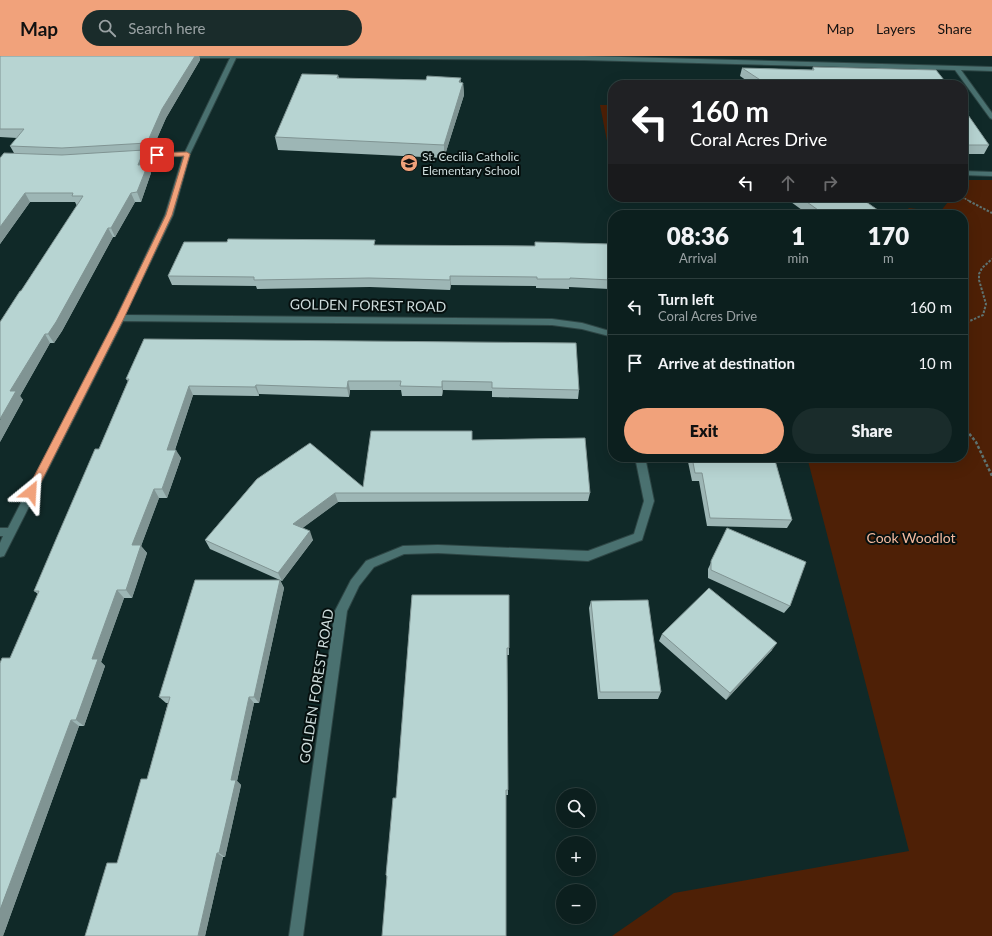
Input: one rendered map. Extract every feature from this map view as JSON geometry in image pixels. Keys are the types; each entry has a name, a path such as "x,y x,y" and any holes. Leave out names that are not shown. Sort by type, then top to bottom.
{"street":[{"path":"180,56 607,58 992,69"},
{"path":"0,553 5,532 120,318 169,215 187,154 234,56"},
{"path":"957,68 966,80"},
{"path":"968,83 992,117"},
{"path":"126,157 187,154"},
{"path":"968,173 992,174"},
{"name":"GOLDEN FOREST ROAD","path":"120,318 552,322 582,326 608,333"},
{"name":"GOLDEN FOREST ROAD","path":"296,936 341,611 355,583 370,564 403,550 438,549 588,556 638,537 649,501 641,462"}],"path":[{"path":"968,200 992,213"},
{"path":"968,322 983,315 986,304 979,280 979,274 982,268 992,259"},
{"path":"968,432 976,442 992,476"}],"green space":[{"path":"600,105 608,105 608,146"},
{"name":"Cook Woodlot","path":"968,180 992,180 992,936 612,936 674,893 909,851 808,462 968,462 968,210 942,210 948,202 968,202"},
{"name":"Cook Woodlot","path":"909,208 924,210 907,210"}],"building":[{"path":"0,56 195,56 162,109 147,143 62,148 10,146 24,129 0,129"},
{"path":"813,67 936,70 944,80 760,80 742,68 814,70"},
{"path":"302,74 338,75 337,78 426,80 427,76 461,78 459,82 463,83 444,145 275,137"},
{"path":"968,115 989,145 968,145"},
{"path":"144,150 138,165 148,164 137,192 131,193 111,228 108,228 56,322 48,334 45,334 10,391 16,391 0,419 0,322 83,196 72,196 73,193 25,193 0,227 0,158 4,153 62,155"},
{"path":"807,202 866,202 878,210 818,210"},
{"path":"228,239 375,240 374,245 535,246 535,242 608,244 608,280 450,276 450,280 369,278 254,280 254,277 168,276 184,242 227,242"},
{"path":"144,339 576,343 579,390 492,388 492,382 442,381 442,387 400,386 401,381 348,381 347,388 256,385 255,387 189,386 167,450 176,450 162,489 154,489 132,545 141,545 126,590 117,590 92,659 98,659 76,720 71,720 0,910 0,663 2,658 10,658 39,591 34,591 95,449 99,449 129,379 126,379"},
{"path":"371,431 472,431 472,440 585,438 590,493 335,493 293,524 310,531 278,573 205,540 257,479 310,443 363,487"},
{"path":"693,462 775,462 792,520 710,518 702,473 695,473"},
{"path":"727,528 806,562 790,606 711,570 711,561"},
{"path":"195,580 280,580 254,697 249,697 231,780 236,780 198,936 85,936 107,863 117,863 141,779 147,779 170,697 159,697"},
{"path":"709,588 777,643 730,693 662,634"},
{"path":"412,595 509,595 509,648 507,648 508,790 506,790 506,936 382,936 393,798 396,798"},
{"path":"648,600 661,692 600,692 591,601"}],"place":[{"name":"St. Cecilia Catholic Elementary School","path":"409,163"}],"route":[{"path":"31,492 120,318 169,215 187,154 157,155"}]}
